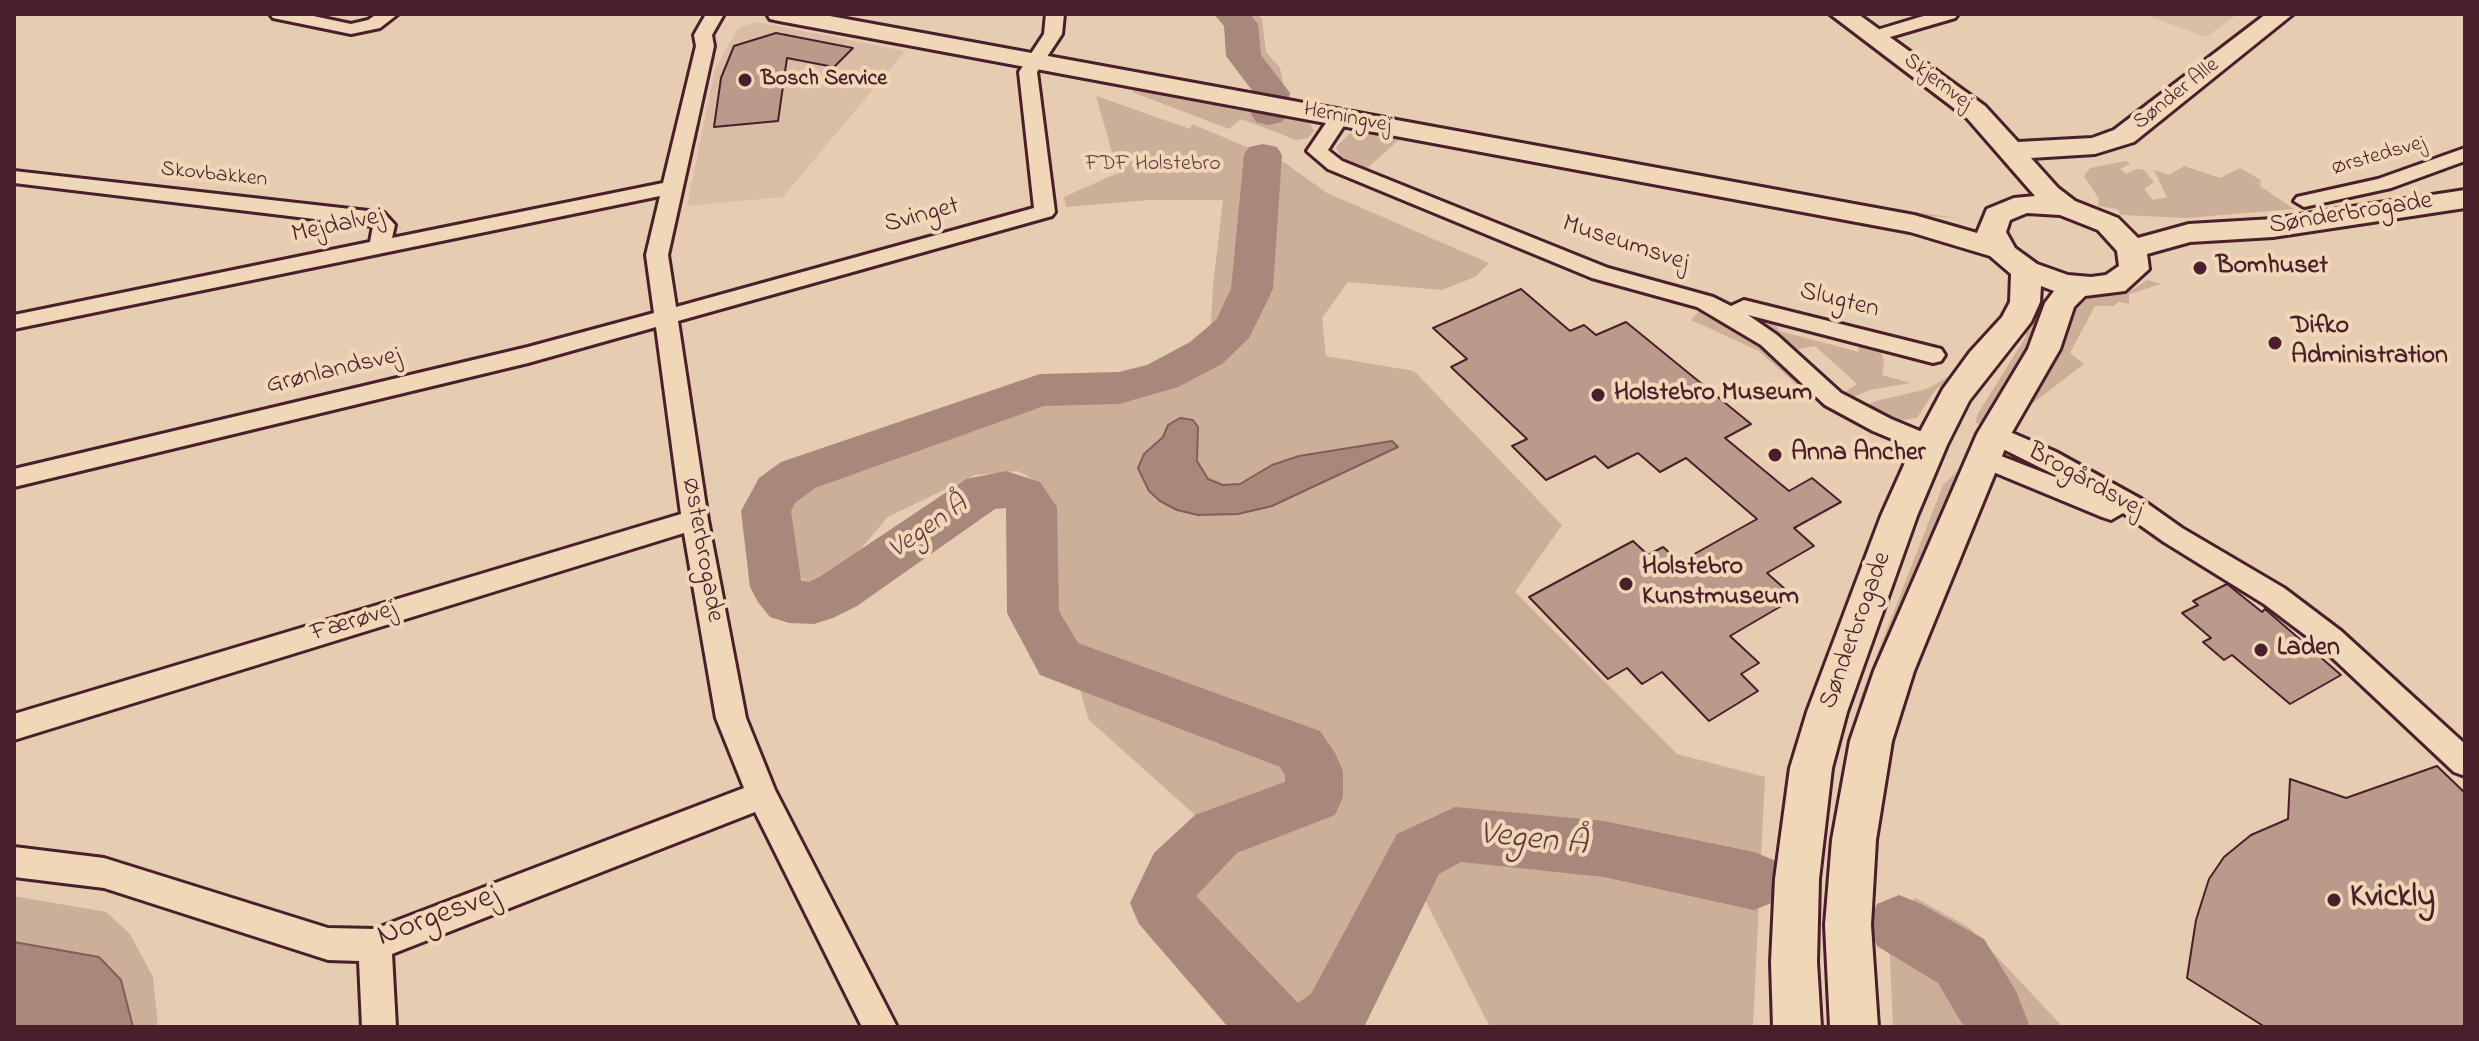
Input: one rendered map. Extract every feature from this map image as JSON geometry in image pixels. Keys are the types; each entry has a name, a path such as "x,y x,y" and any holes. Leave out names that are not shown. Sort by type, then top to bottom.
{"street":[{"path":"279,14 351,29 374,24 389,14"},
{"name":"Østerbrogade","path":"715,14 703,35 705,46 657,255 695,520 731,718 762,795 880,1027"},
{"path":"705,46 719,37 734,14"},
{"name":"Herningvej","path":"779,14 1914,224 2006,223"},
{"path":"1036,62 1053,34 1055,14"},
{"name":"Skjernvej","path":"1842,14 1970,107 2065,207"},
{"path":"1873,37 1949,14"},
{"name":"Sønder Alle","path":"2016,158 2095,146 2124,136 2281,14"},
{"name":"Svinget","path":"665,317 1045,212 1028,84 1028,72 1036,62"},
{"name":"Museumsvej","path":"1339,118 1317,151 1335,165 1600,273 1680,294 1733,316 1769,340 1833,399 1882,425 1930,445"},
{"name":"Ørstedsvej","path":"2304,201 2384,184 2465,154"},
{"path":"2016,158 2006,223 2026,271 2051,281 2078,286"},
{"name":"Skovbakken","path":"14,177 377,218 384,225 380,247"},
{"name":"Mejdalvej","path":"14,322 673,187"},
{"name":"Sønderbrogade","path":"2065,207 2105,221 2189,233 2273,228 2465,199"},
{"path":"2006,223 2065,207"},
{"path":"2105,221 2131,262"},
{"name":"Sønderbrogade","path":"1854,1027 1848,925 1854,840 1868,753 1894,671 1981,445 2044,349 2060,303 2078,286 2103,286 2131,262 2189,233"},
{"name":"Sønderbrogade","path":"1797,1027 1794,962 1797,879 1811,768 1827,712 1899,516 1930,445 1964,385 2015,322 2025,302 2026,271"},
{"name":"Slugten","path":"1733,316 1744,307 1933,355"},
{"name":"Grønlandsvej","path":"14,478 528,355 665,317"},
{"path":"1981,445 1963,427 2015,322"},
{"path":"1865,607 1917,521 1951,452 1981,445"},
{"name":"Brogårdsvej","path":"1981,445 2173,535 2274,596 2331,639 2465,763"},
{"name":"Færøvej","path":"14,727 695,520"},
{"name":"Norgesvej","path":"14,862 104,873 328,944 375,945 762,795"},
{"path":"375,945 379,1027"}],"shaded area":[{"path":"2143,14 2238,14 2206,37"},
{"path":"757,22 905,51 783,197 687,206 715,69 738,28"},
{"path":"1180,418 1193,420 1198,427 1197,461 1208,479 1223,485 1240,484 1272,465 1299,456 1392,441 1398,447 1272,506 1238,514 1198,515 1177,510 1160,501 1149,491 1138,468 1144,454 1163,437 1168,425"},
{"path":"14,942 99,957 121,980 133,1027 14,1027"}],"green space":[{"path":"1245,14 1258,14 1262,19 1266,52 1280,68 1286,97 1278,89 1276,77 1261,64 1254,50 1252,21"},
{"path":"1132,92 1309,123 1314,131 1308,138 1296,140 1241,119 1229,129"},
{"name":"FDF Holstebro","path":"1096,96 1190,129 1192,124 1285,163 1327,193 1489,263 1475,277 1442,290 1348,282 1322,318 1326,356 1414,371 1562,525 1515,592 1677,754 1765,777 1753,1027 1490,1027 1422,894 1324,997 1286,1008 1191,909 1205,824 1089,720 1056,608 1046,492 1028,476 1017,471 975,475 888,517 835,579 813,584 797,576 782,512 805,484 1030,400 1166,383 1209,361 1213,285 1223,200 1150,200 1066,207 1064,197 1118,173"},
{"path":"1371,115 1871,206 1957,218 1898,214"},
{"path":"1367,131 1440,144 1401,138 1365,170 1342,160 1336,147 1349,134"},
{"path":"2126,161 2130,164 2120,169 2126,174 2137,169 2144,170 2154,182 2144,189 2153,200 2167,197 2154,170 2169,175 2184,166 2220,178 2240,168 2261,180 2260,186 2294,209 2186,218 2121,215 2117,209 2098,206 2099,199 2084,176 2090,168"},
{"path":"2147,280 2161,284 2129,294 2129,304 2119,302 2113,306 2095,306 2070,353 2084,364 2029,406 2059,356 2076,306 2089,298 2132,290"},
{"path":"2038,295 2047,299 2035,334 1980,424 1976,423 1977,415 2025,338"},
{"path":"1701,309 1743,331 1765,348 1802,386 1799,387 1759,351 1691,320"},
{"path":"1751,314 1773,319 1779,331 1859,352 1857,341 1878,345 1884,361 1882,375 1910,383 1870,390 1849,399 1842,394 1857,384 1815,346 1795,350"},
{"path":"1955,373 1961,373 1936,389 1917,418 1895,421 1862,407 1927,389"},
{"path":"1958,470 1882,653 1846,764 1843,763 1861,696 1943,485"},
{"path":"14,896 106,912 130,934 153,977 158,1027 133,1027 121,981 99,957 14,942"},
{"path":"1916,898 1970,928 2063,1027 1893,1027 1889,938 1895,911"}],"building":[{"name":"Bosch Service","path":"776,33 853,48 834,67 787,58 778,121 714,127 721,78 734,46"},
{"path":"1521,289 1570,331 1584,325 1596,335 1626,322 1751,424 1725,438 1789,491 1812,478 1841,502 1794,528 1814,546 1767,573 1795,598 1730,636 1759,663 1741,674 1758,691 1709,721 1662,672 1642,684 1627,668 1608,679 1529,597 1633,541 1648,555 1663,547 1680,562 1757,519 1686,458 1660,472 1638,453 1608,468 1595,456 1546,480 1512,446 1527,439 1451,367 1467,359 1433,328"},
{"name":"Laden","path":"2227,584 2262,612 2265,609 2341,675 2290,704 2232,655 2224,660 2203,642 2211,638 2182,613 2198,605 2193,601"},
{"name":"Kvickly","path":"2437,766 2465,793 2465,1027 2265,1027 2187,978 2196,920 2209,879 2224,857 2251,835 2288,819 2290,779 2346,798"}],"waterway":[{"name":"Vegen Å","path":"1231,14 1241,24 1244,56 1272,93 1269,114"},
{"name":"Vegen Å","path":"1263,155 1252,289 1234,328 1206,353 1162,376 1119,388 1040,390 798,475 776,491 766,511 776,587 789,602 814,603 839,591 983,492 1006,489 1023,495 1032,507 1033,613 1059,659 1300,749 1314,771 1314,797 1216,834 1176,873 1161,903 1265,1019 1276,1027"},
{"name":"Vegen Å","path":"1320,1027 1334,1017 1418,854 1455,834 1604,849 1754,881"},
{"name":"Vegen Å","path":"1899,925 1961,961 1993,1014 1997,1027"}],"place":[{"name":"Bosch Service","path":"745,80"},
{"name":"Bomhuset","path":"2200,268"},
{"name":"Difko Administration","path":"2275,343"},
{"name":"Holstebro Museum","path":"1598,395"},
{"name":"Anna Ancher","path":"1775,455"},
{"name":"Holstebro Kunstmuseum","path":"1626,584"},
{"name":"Laden","path":"2261,650"},
{"name":"Kvickly","path":"2334,900"}]}
